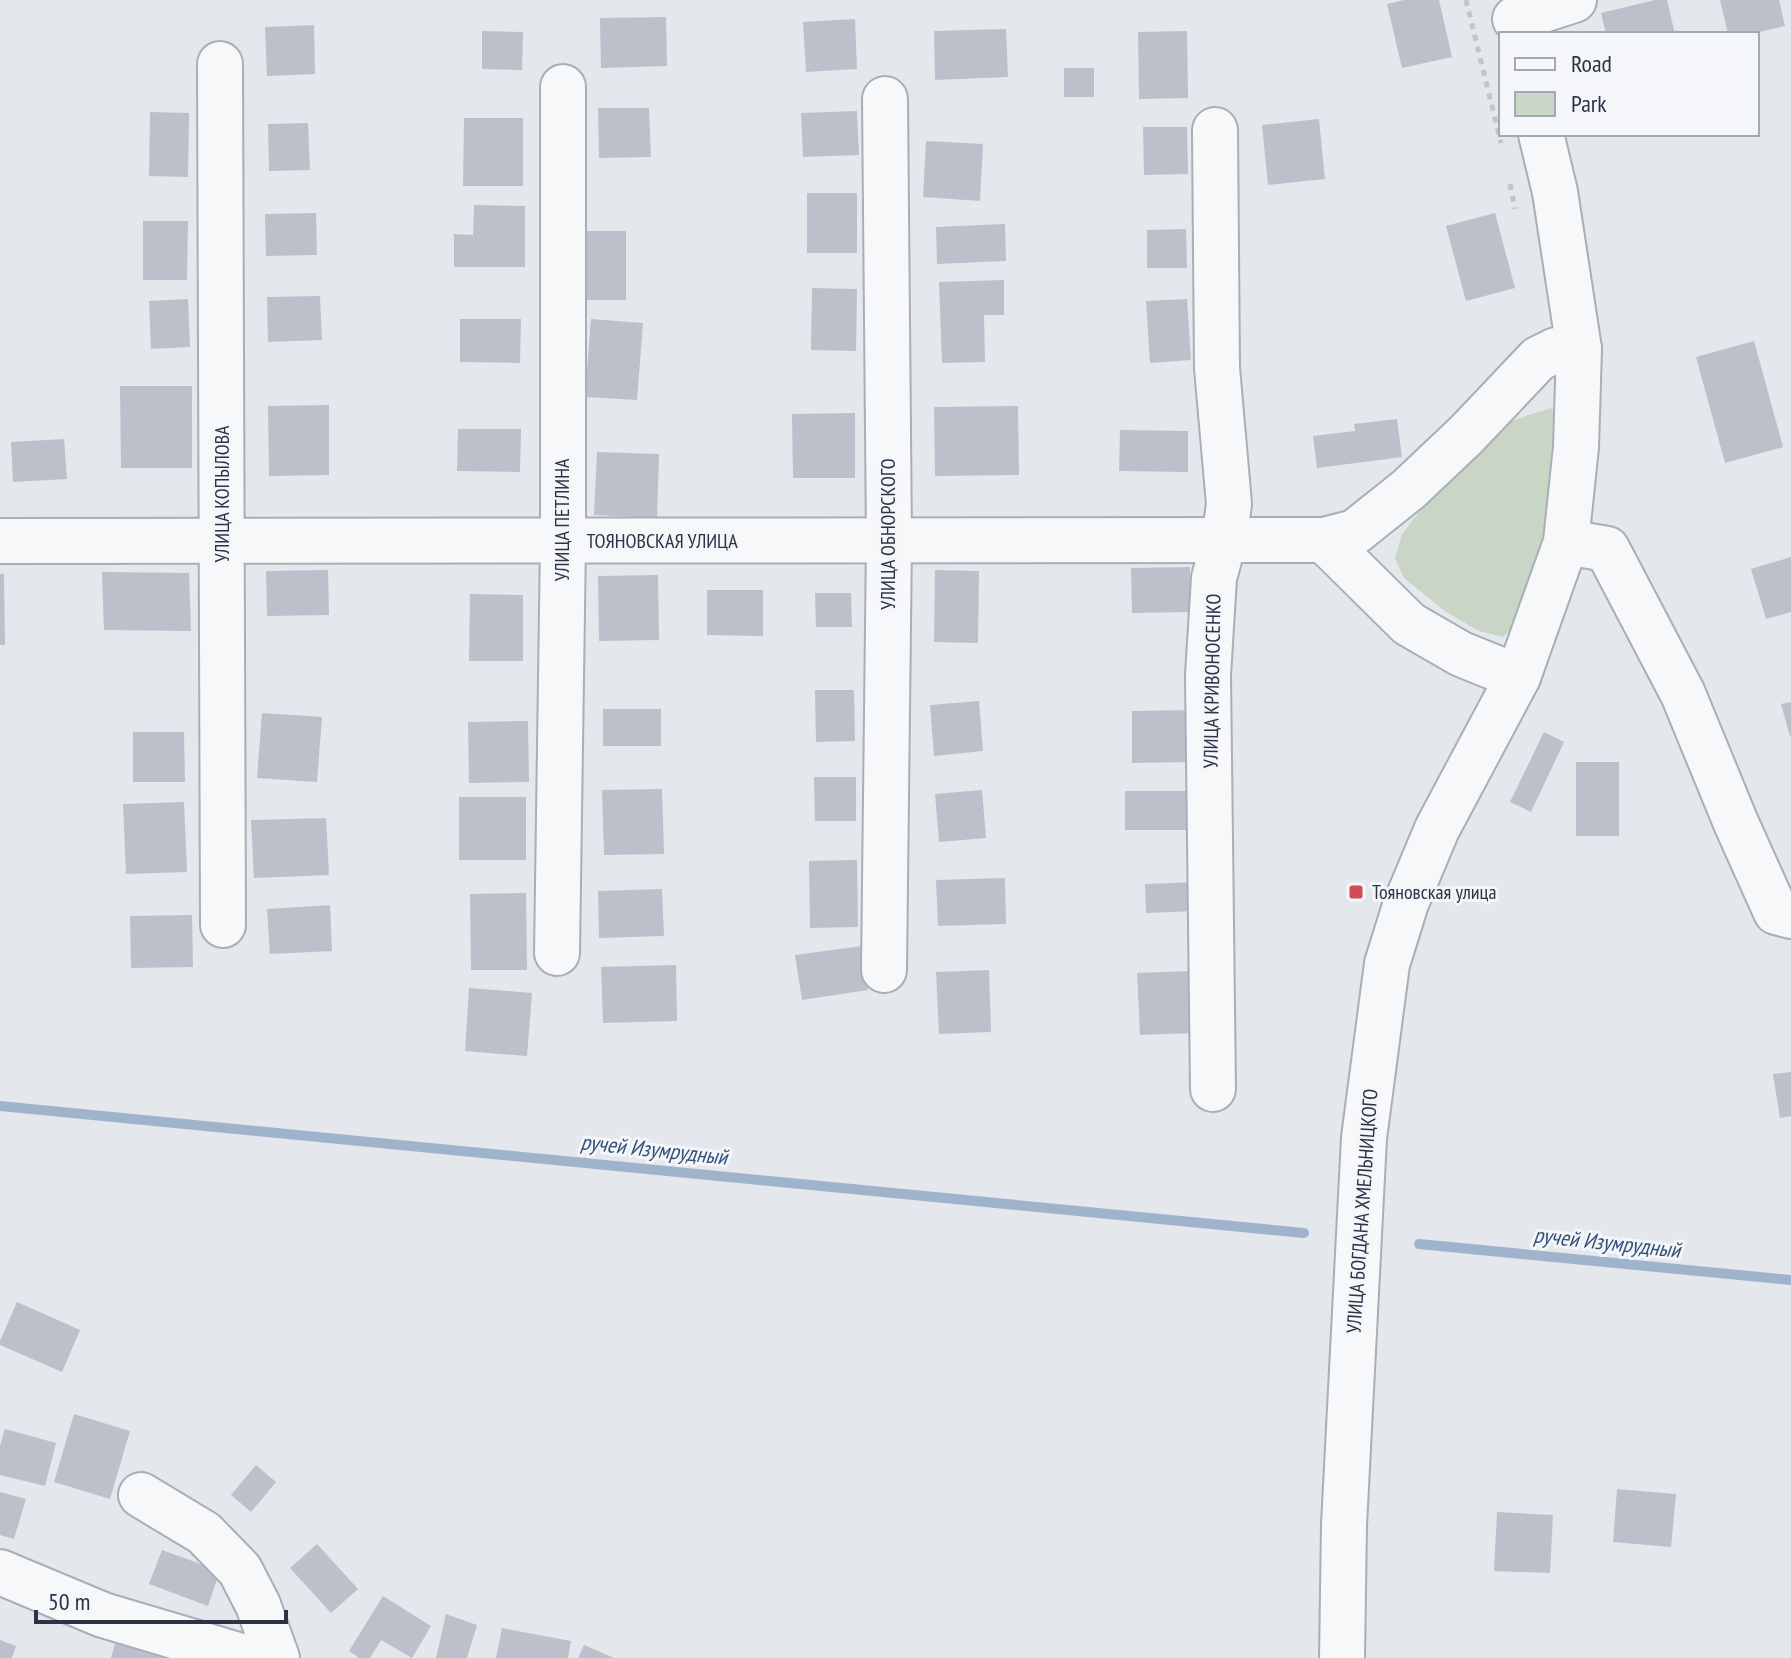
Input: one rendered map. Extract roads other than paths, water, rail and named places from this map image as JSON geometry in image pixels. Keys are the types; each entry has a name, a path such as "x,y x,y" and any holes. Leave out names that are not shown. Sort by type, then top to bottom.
{"street":[{"path":"1514,18 1574,0"},
{"name":"УЛИЦА КОПЫЛОВА","path":"220,64 223,925"},
{"name":"УЛИЦА ПЕТЛИНА","path":"557,953 563,541 563,87"},
{"name":"УЛИЦА ОБНОРСКОГО","path":"884,970 889,540 885,99"},
{"name":"УЛИЦА КРИВОНОСЕНКО","path":"1213,1089 1208,675 1214,578 1224,541 1229,504 1217,368 1215,130"},
{"name":"УЛИЦА БОГДАНА ХМЕЛЬНИЦКОГО","path":"1342,1658 1344,1525 1364,1138 1387,964 1406,903 1437,829 1518,677 1566,542 1576,447 1579,349 1555,192 1541,136"},
{"name":"ТОЯНОВСКАЯ УЛИЦА","path":"0,541 1324,540 1355,532 1409,489 1467,434 1538,359 1556,350 1579,349"},
{"path":"1324,540 1409,624 1461,654 1518,677"},
{"path":"1566,542 1607,549 1683,694 1776,912 1791,916"},
{"path":"141,1495 204,1533 240,1570 258,1605 277,1658"},
{"path":"0,1572 103,1615 248,1658"}],"waterway":[{"name":"ручей Изумрудный","path":"0,1106 1304,1233"},
{"name":"ручей Изумрудный","path":"1419,1244 1791,1280"}],"place":[{"name":"Тояновская улица","path":"1356,892"}]}
